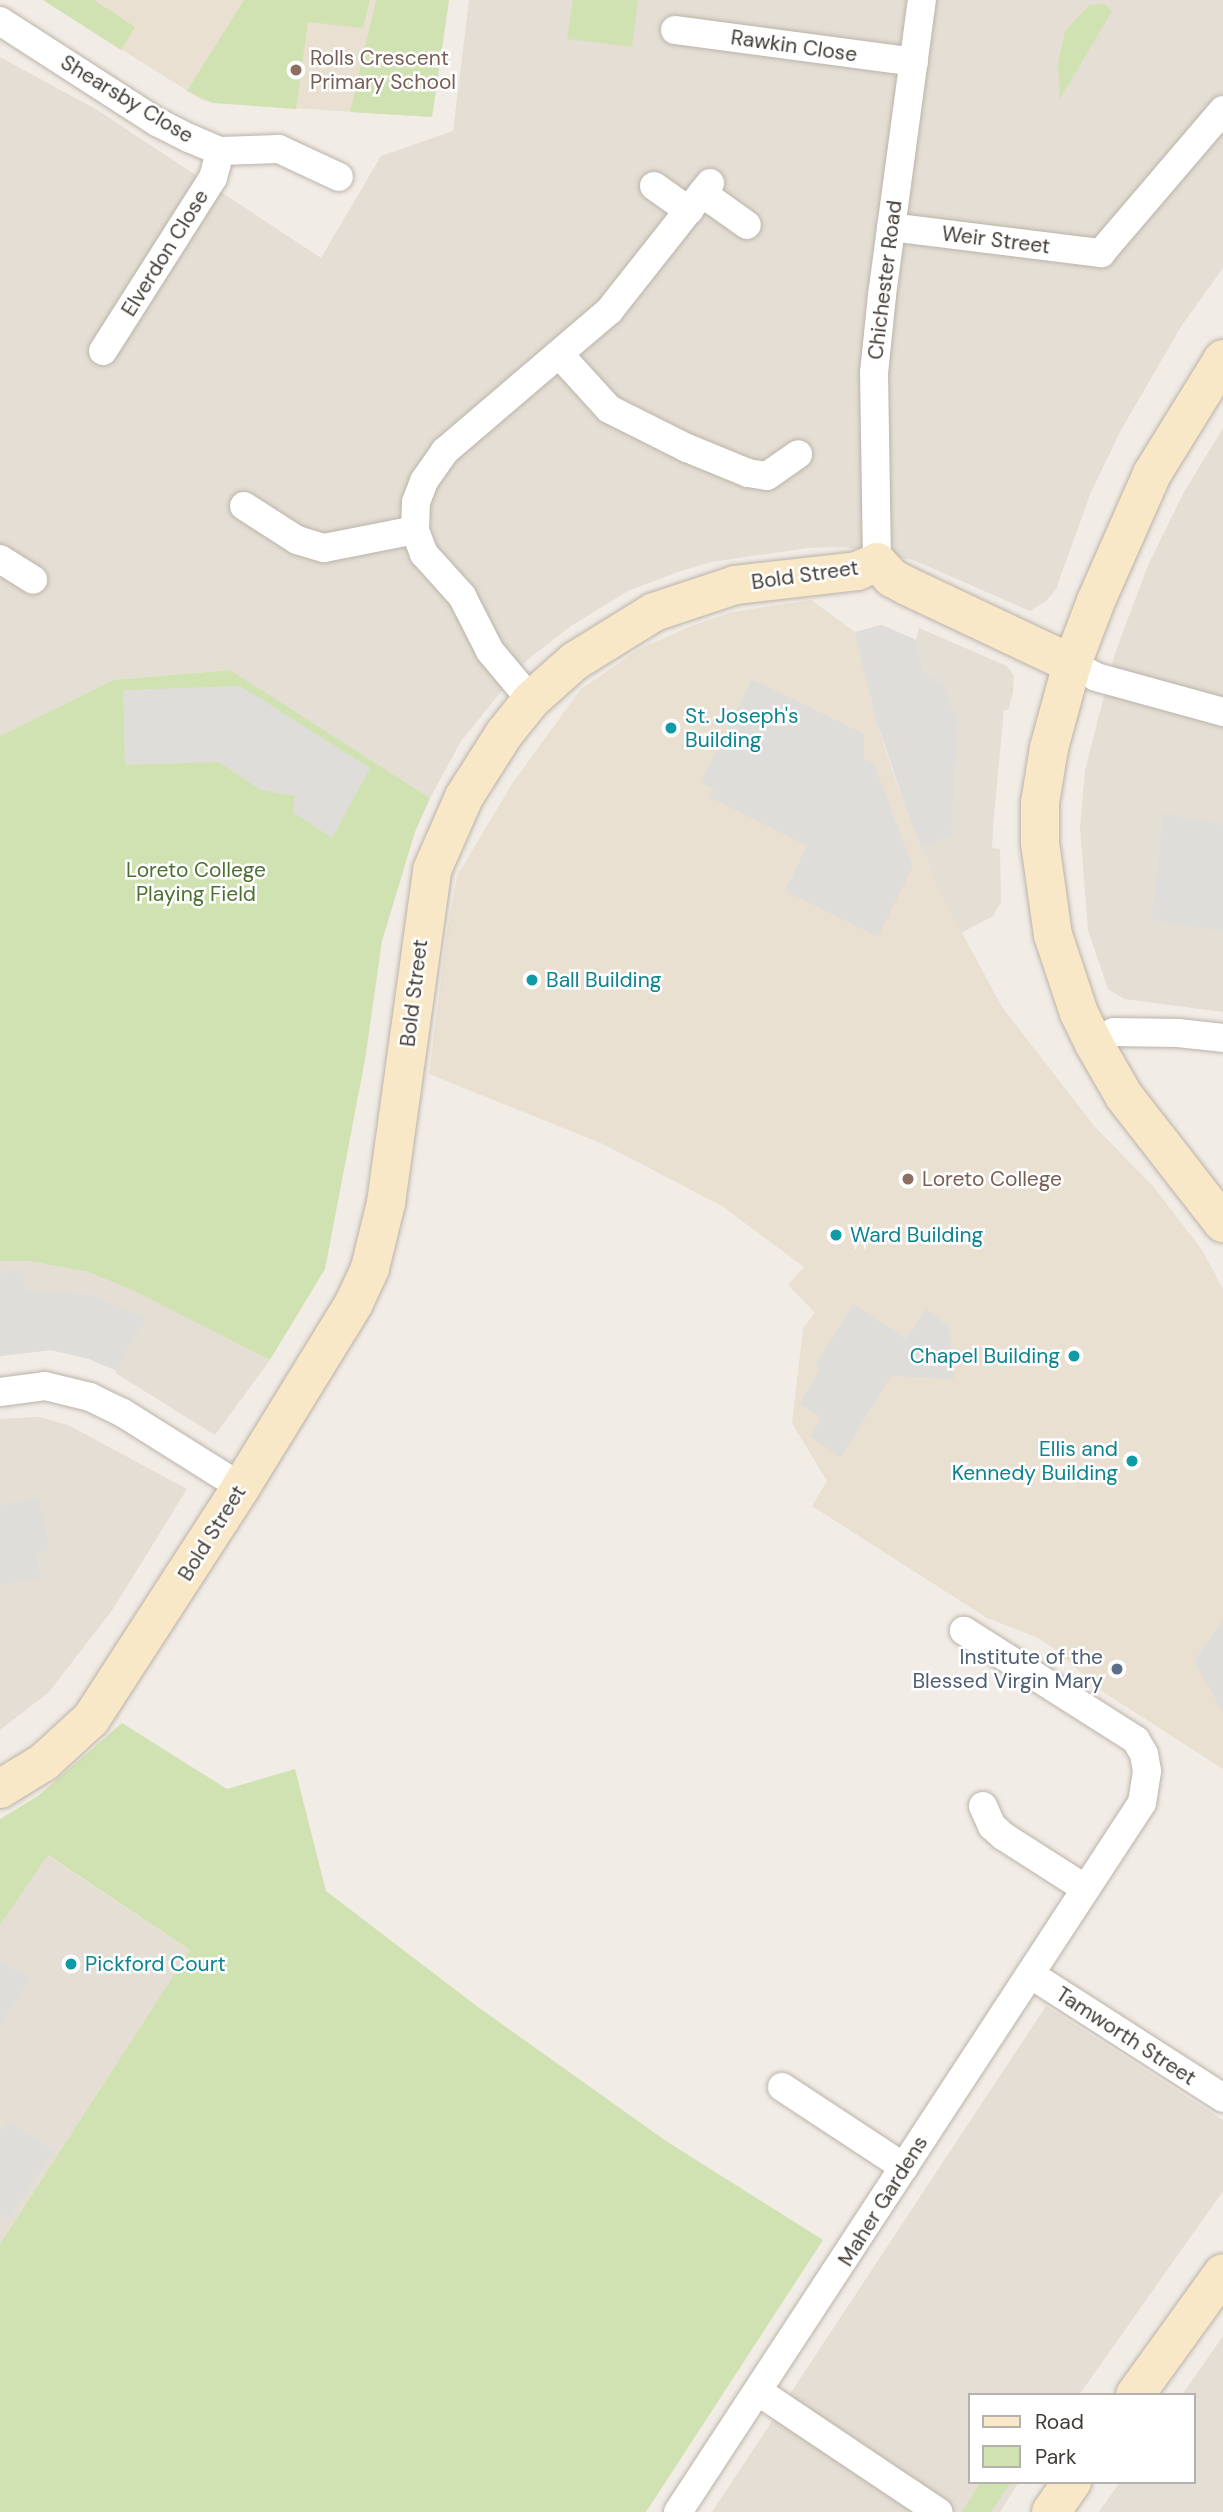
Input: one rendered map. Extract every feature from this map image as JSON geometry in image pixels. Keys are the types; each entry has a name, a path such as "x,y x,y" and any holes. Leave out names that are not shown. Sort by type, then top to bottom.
{"street":[{"name":"Chichester Road","path":"877,562 874,373 922,0"},
{"name":"Shearsby Close","path":"2,26 157,122 220,151 279,149 340,177"},
{"name":"Rawkin Close","path":"676,30 914,62"},
{"name":"Weir Street","path":"891,227 1101,253 1223,110"},
{"name":"Elverdon Close","path":"103,351 213,178 220,151"},
{"path":"654,186 700,195 747,225"},
{"path":"531,700 490,651 468,603 429,562 415,530 416,502 436,462 460,437 609,311 700,195"},
{"path":"559,354 609,409 691,440 748,473 767,476 798,454"},
{"path":"1223,359 1152,474 1118,547 1072,664 1049,748 1041,803 1041,843 1054,935 1079,1013 1124,1096 1223,1223"},
{"path":"244,506 297,540 324,548 415,530"},
{"path":"0,560 33,580"},
{"name":"Bold Street","path":"0,1789 44,1762 91,1719 241,1487 354,1303 370,1268 391,1176 432,870 464,797 503,734 531,700 575,661 664,608 735,585 857,571 877,562 884,571 907,586 1072,664"},
{"path":"1072,664 1096,677 1223,712"},
{"path":"1093,1042 1114,1032 1178,1033 1223,1038"},
{"path":"0,1392 45,1387 90,1397 123,1413 241,1487"},
{"name":"Maher Gardens","path":"678,2512 1142,1803 1147,1780 1144,1754 1136,1740 964,1631"},
{"path":"983,1806 992,1826 1003,1836 1086,1889"},
{"name":"Tamworth Street","path":"1030,1974 1223,2098"},
{"path":"782,2087 904,2167"},
{"path":"1136,2393 1223,2273"},
{"path":"759,2392 938,2512"},
{"path":"1051,2512 1071,2484"}],"shaded area":[{"name":"Rolls Crescent Primary School","path":"43,0 449,0 432,117 213,103 202,100"},
{"path":"469,0 1223,0 1223,268 1182,325 1121,430 1091,492 1056,589 1046,601 1030,611 913,560 845,547 808,548 711,562 678,572 628,591 571,626 527,660 461,741 430,798 229,670 113,680 0,736 0,57 99,111 321,258 381,156 453,131"},
{"path":"1223,428 1223,1012 1124,999 1108,989 1088,930 1080,827 1085,771 1115,653 1149,563 1184,492"},
{"name":"Loreto College","path":"811,600 855,632 876,721 905,809 937,886 1002,1007 1095,1127 1153,1186 1202,1250 1223,1289 1223,1769 1100,1690 1056,1650 1036,1637 987,1618 812,1506 827,1481 792,1423 803,1328 815,1313 788,1285 804,1267 722,1206 601,1143 429,1074 446,938 457,876 512,784 580,690 639,649 691,626 732,612"},
{"path":"882,625 916,640 919,628 1007,666 1014,676 1008,710 1004,710 993,826 992,848 1000,849 1001,902 993,916 961,933 937,886 905,809 864,675 855,632"},
{"path":"882,625 916,640 923,673 943,684 957,721 951,836 921,847 876,721 855,632"},
{"path":"752,679 864,734 864,759 874,763 913,867 878,937 785,891 807,846 709,797 713,789 701,782"},
{"path":"240,686 370,768 332,838 293,812 295,796 261,790 219,762 125,765 123,690"},
{"path":"1163,813 1223,825 1223,931 1152,920"},
{"path":"0,1261 27,1261 88,1272 134,1291 270,1360 215,1435 117,1374 115,1370 89,1359 51,1350 0,1356"},
{"path":"22,1269 26,1291 54,1290 93,1296 147,1318 115,1370 89,1359 51,1350 0,1356 0,1273"},
{"path":"853,1304 907,1339 926,1309 949,1327 954,1379 891,1376 841,1457 809,1436 821,1418 800,1404 820,1369 815,1366"},
{"path":"39,1417 68,1425 187,1489 113,1609 49,1692 0,1730 0,1419"},
{"path":"39,1498 50,1549 36,1553 41,1578 0,1585 0,1505"},
{"path":"1223,1620 1223,1712 1196,1665 1196,1658"},
{"path":"47,1855 190,1950 0,2244 0,1925"},
{"path":"0,1960 30,1979 0,2024"},
{"path":"1046,2006 1223,2120 1223,2191 1080,2393 968,2393 968,2484 1018,2484 1000,2512 712,2512"},
{"path":"8,2121 54,2151 8,2219 0,2213 0,2133"},
{"path":"1223,2336 1223,2512 1099,2512 1119,2484 1195,2484 1195,2393 1183,2393"}],"green space":[{"path":"43,0 94,0 135,27 121,50"},
{"path":"244,0 370,0 363,28 308,22 296,109 213,103 187,91"},
{"path":"376,0 449,0 432,117 350,112"},
{"path":"573,0 638,0 632,47 567,39"},
{"path":"1104,4 1112,11 1060,99 1058,64 1065,31 1089,5"},
{"name":"Loreto College Playing Field","path":"230,670 430,798 415,832 382,941 365,1060 325,1269 270,1360 134,1291 88,1272 28,1261 0,1261 0,736 113,680"},
{"path":"122,1723 227,1789 295,1769 326,1891 478,2007 666,2141 823,2240 646,2512 0,2512 0,2244 190,1950 48,1855 0,1925 0,1819 38,1796"},
{"path":"980,2484 1010,2484 991,2512 962,2512"}],"place":[{"name":"Rolls Crescent Primary School","path":"296,70"},
{"name":"St. Joseph's Building","path":"671,728"},
{"name":"Ball Building","path":"532,980"},
{"name":"Loreto College","path":"908,1179"},
{"name":"Ward Building","path":"836,1235"},
{"name":"Chapel Building","path":"1074,1356"},
{"name":"Ellis and Kennedy Building","path":"1132,1461"},
{"name":"Institute of the Blessed Virgin Mary","path":"1117,1669"},
{"name":"Pickford Court","path":"71,1964"}]}
